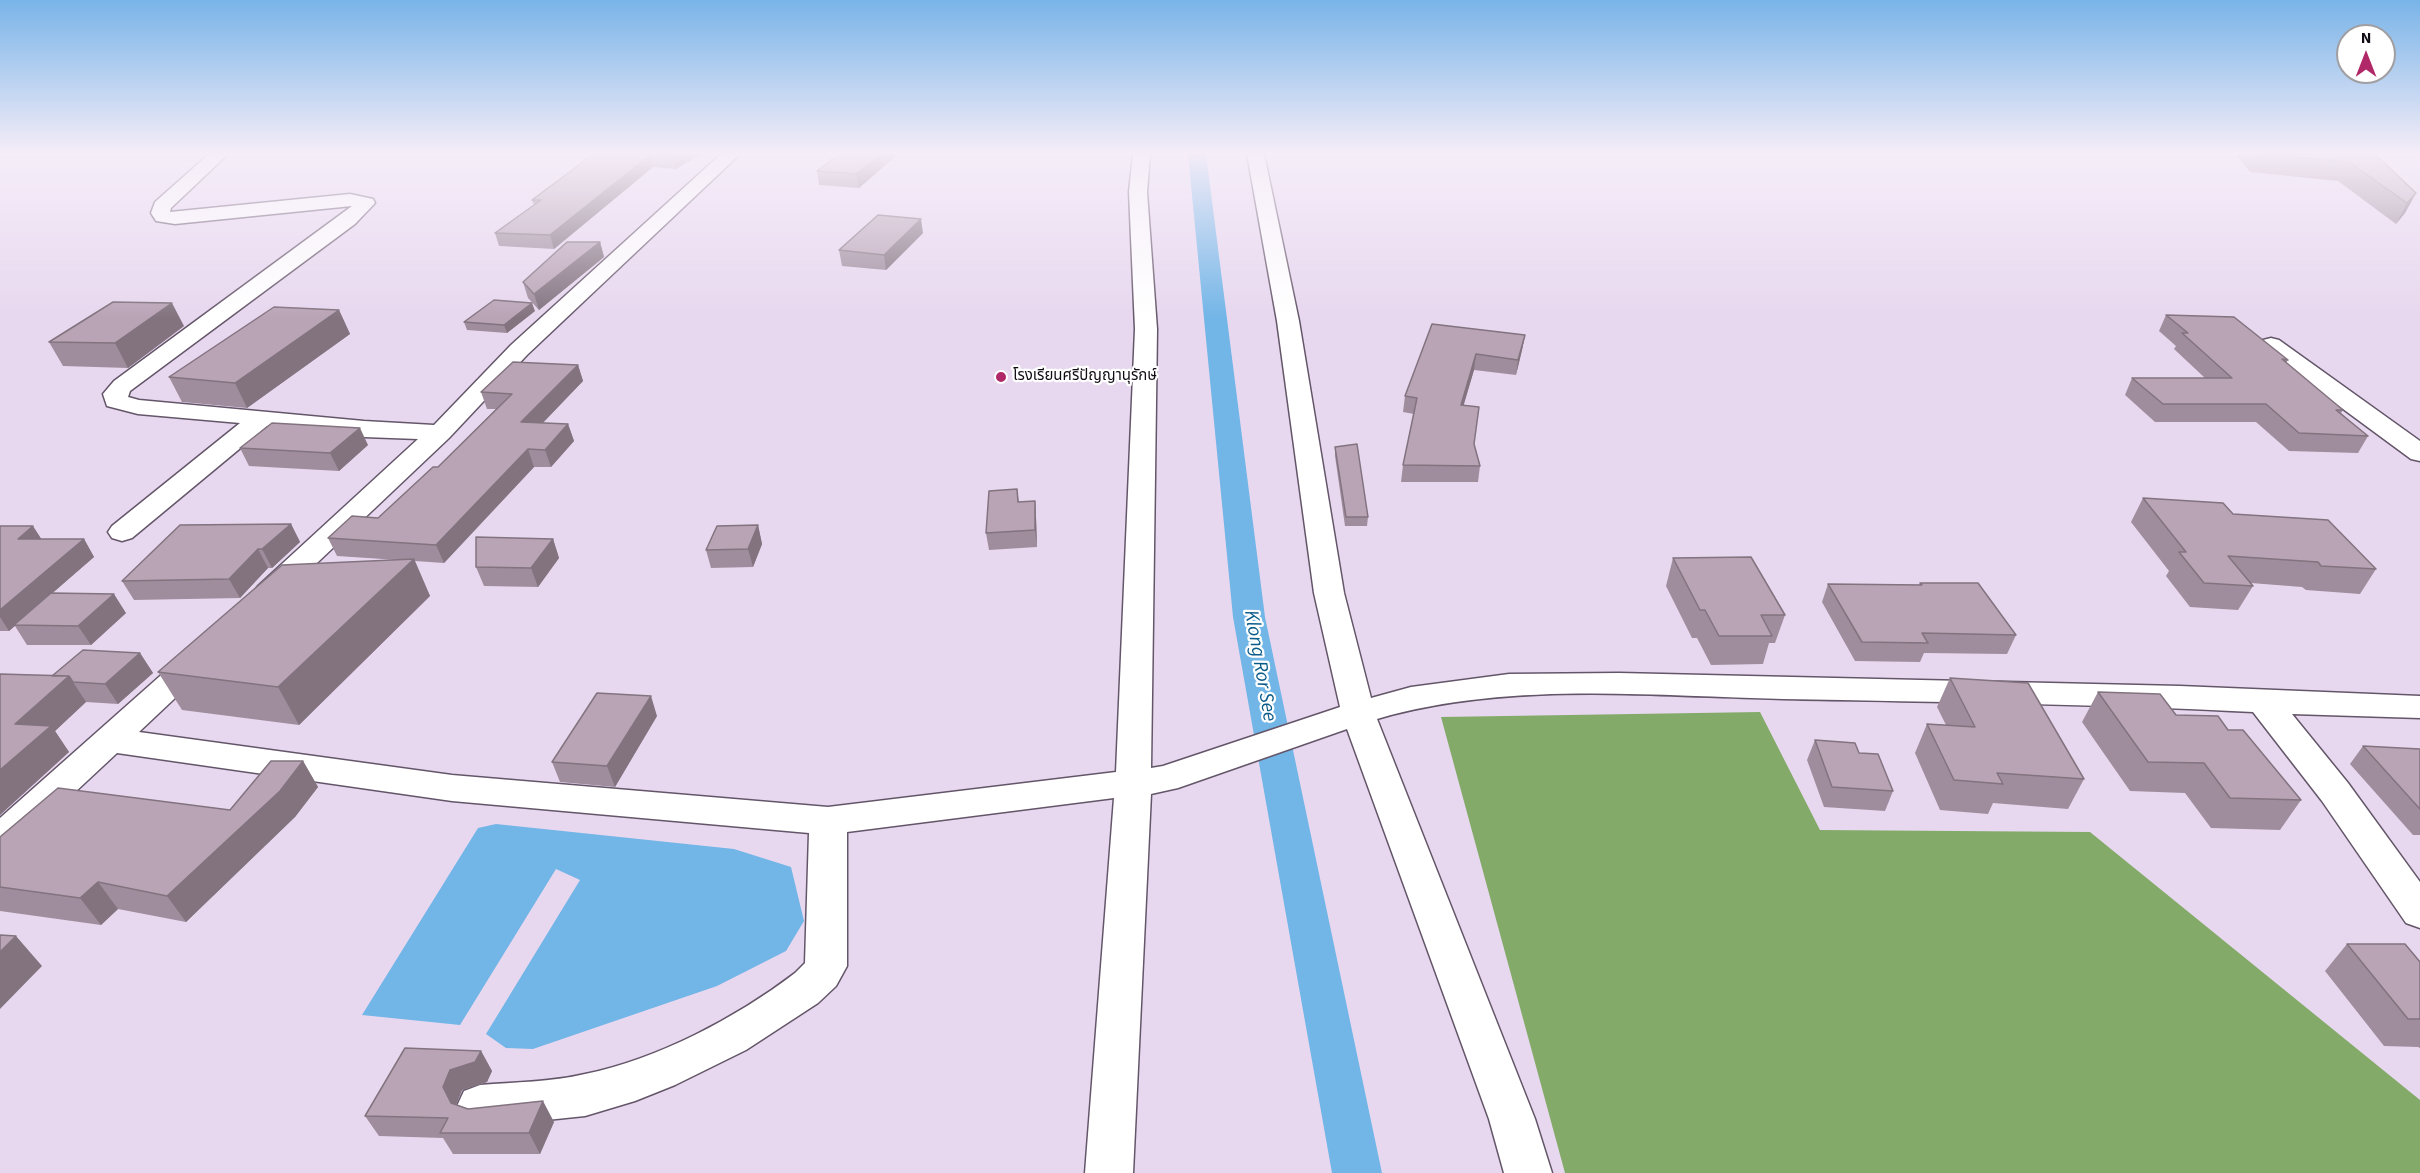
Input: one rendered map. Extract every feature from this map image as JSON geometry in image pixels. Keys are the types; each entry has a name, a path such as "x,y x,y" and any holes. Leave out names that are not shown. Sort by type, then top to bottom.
{"street":[{"path":"161,209 160,213 163,217 261,209"},
{"path":"359,209 330,234 122,386 115,394 116,401 138,407 364,429 440,433"},
{"path":"249,611 440,433 519,350 667,209"},
{"path":"1109,1173 1149,782 1146,329 1139,209"},
{"path":"1266,209 1288,321 1310,478 1350,716 1512,1119 1528,1173"},
{"path":"2271,345 2420,453"},
{"path":"122,532 262,418"},
{"path":"0,840 214,643"},
{"path":"110,740 452,788 828,821 1149,782 1411,698 1458,690 1520,685 1619,684 2180,697 2420,707"},
{"path":"2263,701 2335,792 2420,912"},
{"path":"480,1106 584,1095 632,1081 689,1058 740,1032 817,981 826,966 828,821"}],"green space":[{"path":"1760,712 1820,830 2090,832 2420,1100 2420,1173 1565,1173 1441,717"}],"water":[{"path":"496,824 734,849 791,867 804,921 786,951 717,986 533,1049 506,1048 486,1034 580,880 556,869 460,1025 362,1015 478,828"}],"building":[{"path":"529,209 583,209 550,235 495,233"},
{"path":"878,215 921,219 884,255 839,250"},
{"path":"567,242 600,242 534,294 523,282"},
{"path":"494,300 532,303 504,325 464,322"},
{"path":"113,302 172,303 115,343 49,342"},
{"path":"274,307 339,310 235,383 169,377"},
{"path":"2166,315 2234,317 2288,360 2282,359 2343,410 2336,410 2368,436 2299,433 2266,404 2163,404 2132,378 2232,378 2182,333 2188,333"},
{"path":"1432,324 1525,335 1518,360 1476,354 1461,405 1479,407 1474,444 1480,466 1403,465 1417,398 1405,396"},
{"path":"513,362 578,365 521,422 568,424 545,450 528,449 436,545 328,538 352,516 378,518 433,467 438,467 512,394 481,392"},
{"path":"272,423 360,428 330,453 240,448"},
{"path":"1357,444 1368,517 1346,517 1335,447"},
{"path":"1017,489 1018,502 1035,501 1035,530 986,533 989,491"},
{"path":"2143,498 2223,503 2233,514 2328,520 2376,569 2321,566 2318,562 2228,556 2253,586 2204,583 2179,552 2186,552"},
{"path":"291,524 262,549 258,549 229,579 122,581 180,525"},
{"path":"758,525 748,549 706,550 717,526"},
{"path":"0,526 33,526 18,539 84,539 0,610"},
{"path":"476,537 553,539 531,568 476,567"},
{"path":"1751,557 1785,615 1761,615 1772,636 1719,636 1705,610 1700,610 1673,558"},
{"path":"414,559 278,687 158,672 282,565"},
{"path":"1920,583 1978,583 2016,635 1922,633 1928,643 1862,642 1828,584 1922,585"},
{"path":"51,593 114,594 78,626 14,625"},
{"path":"83,650 140,653 105,684 73,682 69,676 52,676"},
{"path":"0,674 69,676 15,724 51,726 0,770"},
{"path":"1950,678 2028,683 2084,779 1997,773 2003,784 1954,780 1927,724 1975,727"},
{"path":"2098,692 2160,694 2176,715 2218,716 2228,730 2243,730 2301,800 2230,798 2204,763 2148,762"},
{"path":"597,693 651,696 607,766 552,762"},
{"path":"1815,740 1855,743 1859,753 1878,754 1893,791 1832,787"},
{"path":"2363,746 2420,749 2420,809"},
{"path":"271,761 303,761 280,791 167,896 98,882 80,898 0,887 0,837 58,788 230,810"},
{"path":"0,935 16,936 0,952"},
{"path":"2347,944 2405,944 2420,962 2420,1019 2408,1019"},
{"path":"405,1048 481,1051 475,1062 450,1070 443,1087 451,1103 468,1109 543,1101 529,1133 440,1133 448,1118 365,1116"}],"waterway":[{"name":"Klong Ror See","path":"1203,209 1249,617 1357,1173"}],"place":[{"name":"โรงเรียนศรีปัญญานุรักษ์","path":"1001,377"}]}
